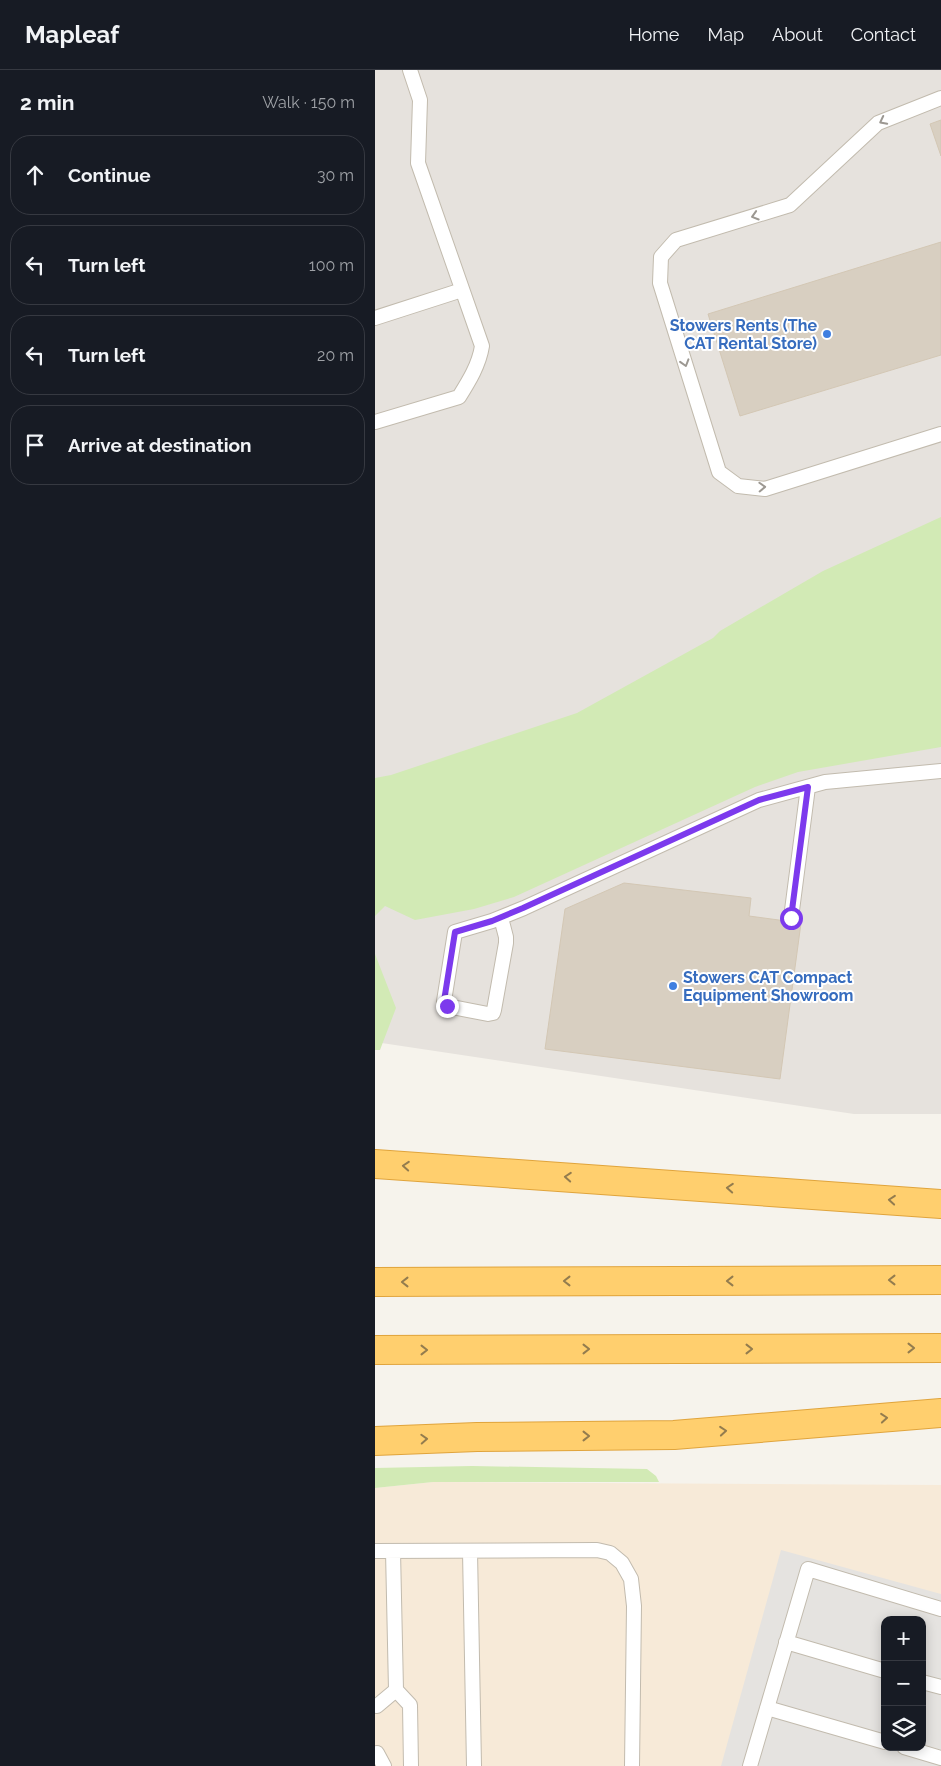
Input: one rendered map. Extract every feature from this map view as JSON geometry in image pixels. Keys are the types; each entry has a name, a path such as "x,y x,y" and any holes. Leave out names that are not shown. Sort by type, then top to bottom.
{"highway":[{"path":"375,1164 941,1204"},
{"path":"375,1282 941,1280"},
{"path":"375,1350 941,1348"},
{"path":"375,1441 477,1437 674,1435 941,1413"}],"lane":[{"path":"375,422 459,397 480,358 481,346 418,163 420,100 410,70"},
{"path":"941,98 878,123 790,205 676,240 661,258 660,283 719,472 738,486 765,489 941,434"},
{"path":"375,318 462,290"},
{"path":"501,918 506,943 493,1013 488,1014 447,1006 444,1001 455,932 501,918 759,800 825,782 941,771"},
{"path":"791,918 808,787"},
{"path":"375,1551 597,1550 610,1553 622,1564 631,1579 633,1606 632,1766"},
{"path":"393,1551 396,1690 410,1705 411,1766"},
{"path":"470,1551 474,1766"},
{"path":"750,1766 808,1569 941,1609"},
{"path":"786,1642 881,1670"},
{"path":"926,1683 941,1687"},
{"path":"377,1706 396,1690"},
{"path":"767,1708 881,1741"},
{"path":"917,1751 941,1758"},
{"path":"377,1753 384,1766"}],"shaded area":[{"path":"375,70 941,70 941,1114 854,1114 375,1042"},
{"path":"433,1482 941,1485 941,1766 375,1766 375,1488"},
{"path":"781,1550 941,1594 941,1766 721,1766"}],"green space":[{"path":"941,517 941,747 798,772 755,787 514,897 474,909 415,920 385,906 375,916 375,778 391,775 577,713 713,638 720,631 823,571"},
{"path":"375,954 396,1008 380,1050 375,1050"},
{"path":"472,1466 647,1469 656,1476 659,1482 433,1482 375,1488 375,1468"}],"building":[{"path":"941,120 941,156 930,124"},
{"name":"Stowers Rents (The CAT Rental Store)","path":"941,242 941,355 740,416 708,314"},
{"name":"Stowers CAT Compact Equipment Showroom","path":"624,883 751,898 749,916 801,923 780,1079 545,1049 565,909"}],"place":[{"name":"Stowers Rents (The CAT Rental Store)","path":"827,334"},
{"name":"Stowers CAT Compact Equipment Showroom","path":"673,986"}],"route":[{"path":"447,1006 444,1001 455,932 492,921 523,908 759,800 808,787 791,918"}]}
